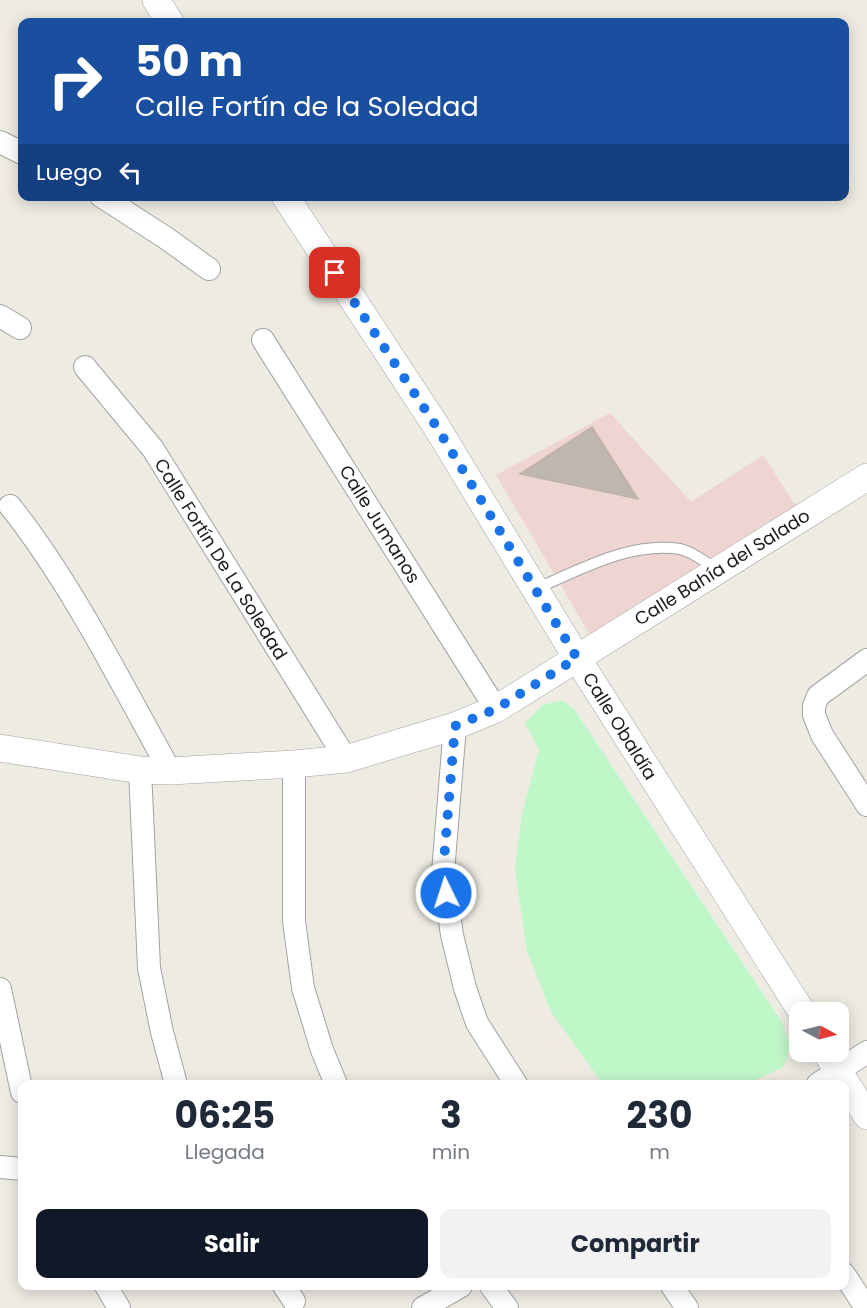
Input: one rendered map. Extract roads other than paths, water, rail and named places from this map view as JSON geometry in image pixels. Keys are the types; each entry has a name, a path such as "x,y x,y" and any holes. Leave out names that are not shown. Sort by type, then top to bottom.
{"street":[{"path":"156,0 167,18"},
{"path":"0,142 18,151"},
{"path":"109,201 209,269"},
{"name":"Calle Obaldía","path":"288,201 436,426 577,658 796,1002"},
{"path":"0,316 20,328"},
{"name":"Calle Jumanos","path":"263,340 496,709"},
{"name":"Calle Fortín De La Soledad","path":"85,367 153,449 346,759"},
{"name":"Calle Bahía del Salado","path":"577,658 867,477"},
{"path":"10,506 31,532 102,649 170,771"},
{"path":"0,748 140,770 170,771 346,759 455,726 496,709 577,658"},
{"path":"867,660 818,696 814,706 816,724 867,805"},
{"path":"455,726 443,872 452,935 465,988 477,1023 513,1080"},
{"path":"294,764 294,921 303,988 322,1050 334,1080"},
{"path":"140,770 149,968 175,1080"},
{"path":"0,989 19,1080"},
{"path":"828,1069 867,1052"},
{"path":"849,1094 867,1116"},
{"path":"0,1167 18,1169"},
{"path":"849,1282 866,1308"},
{"path":"108,1290 119,1308"},
{"path":"423,1308 454,1290"},
{"path":"494,1290 507,1308"},
{"path":"675,1290 687,1308"}],"lane":[{"path":"535,589 598,562 644,549 682,549 717,569"}]}
